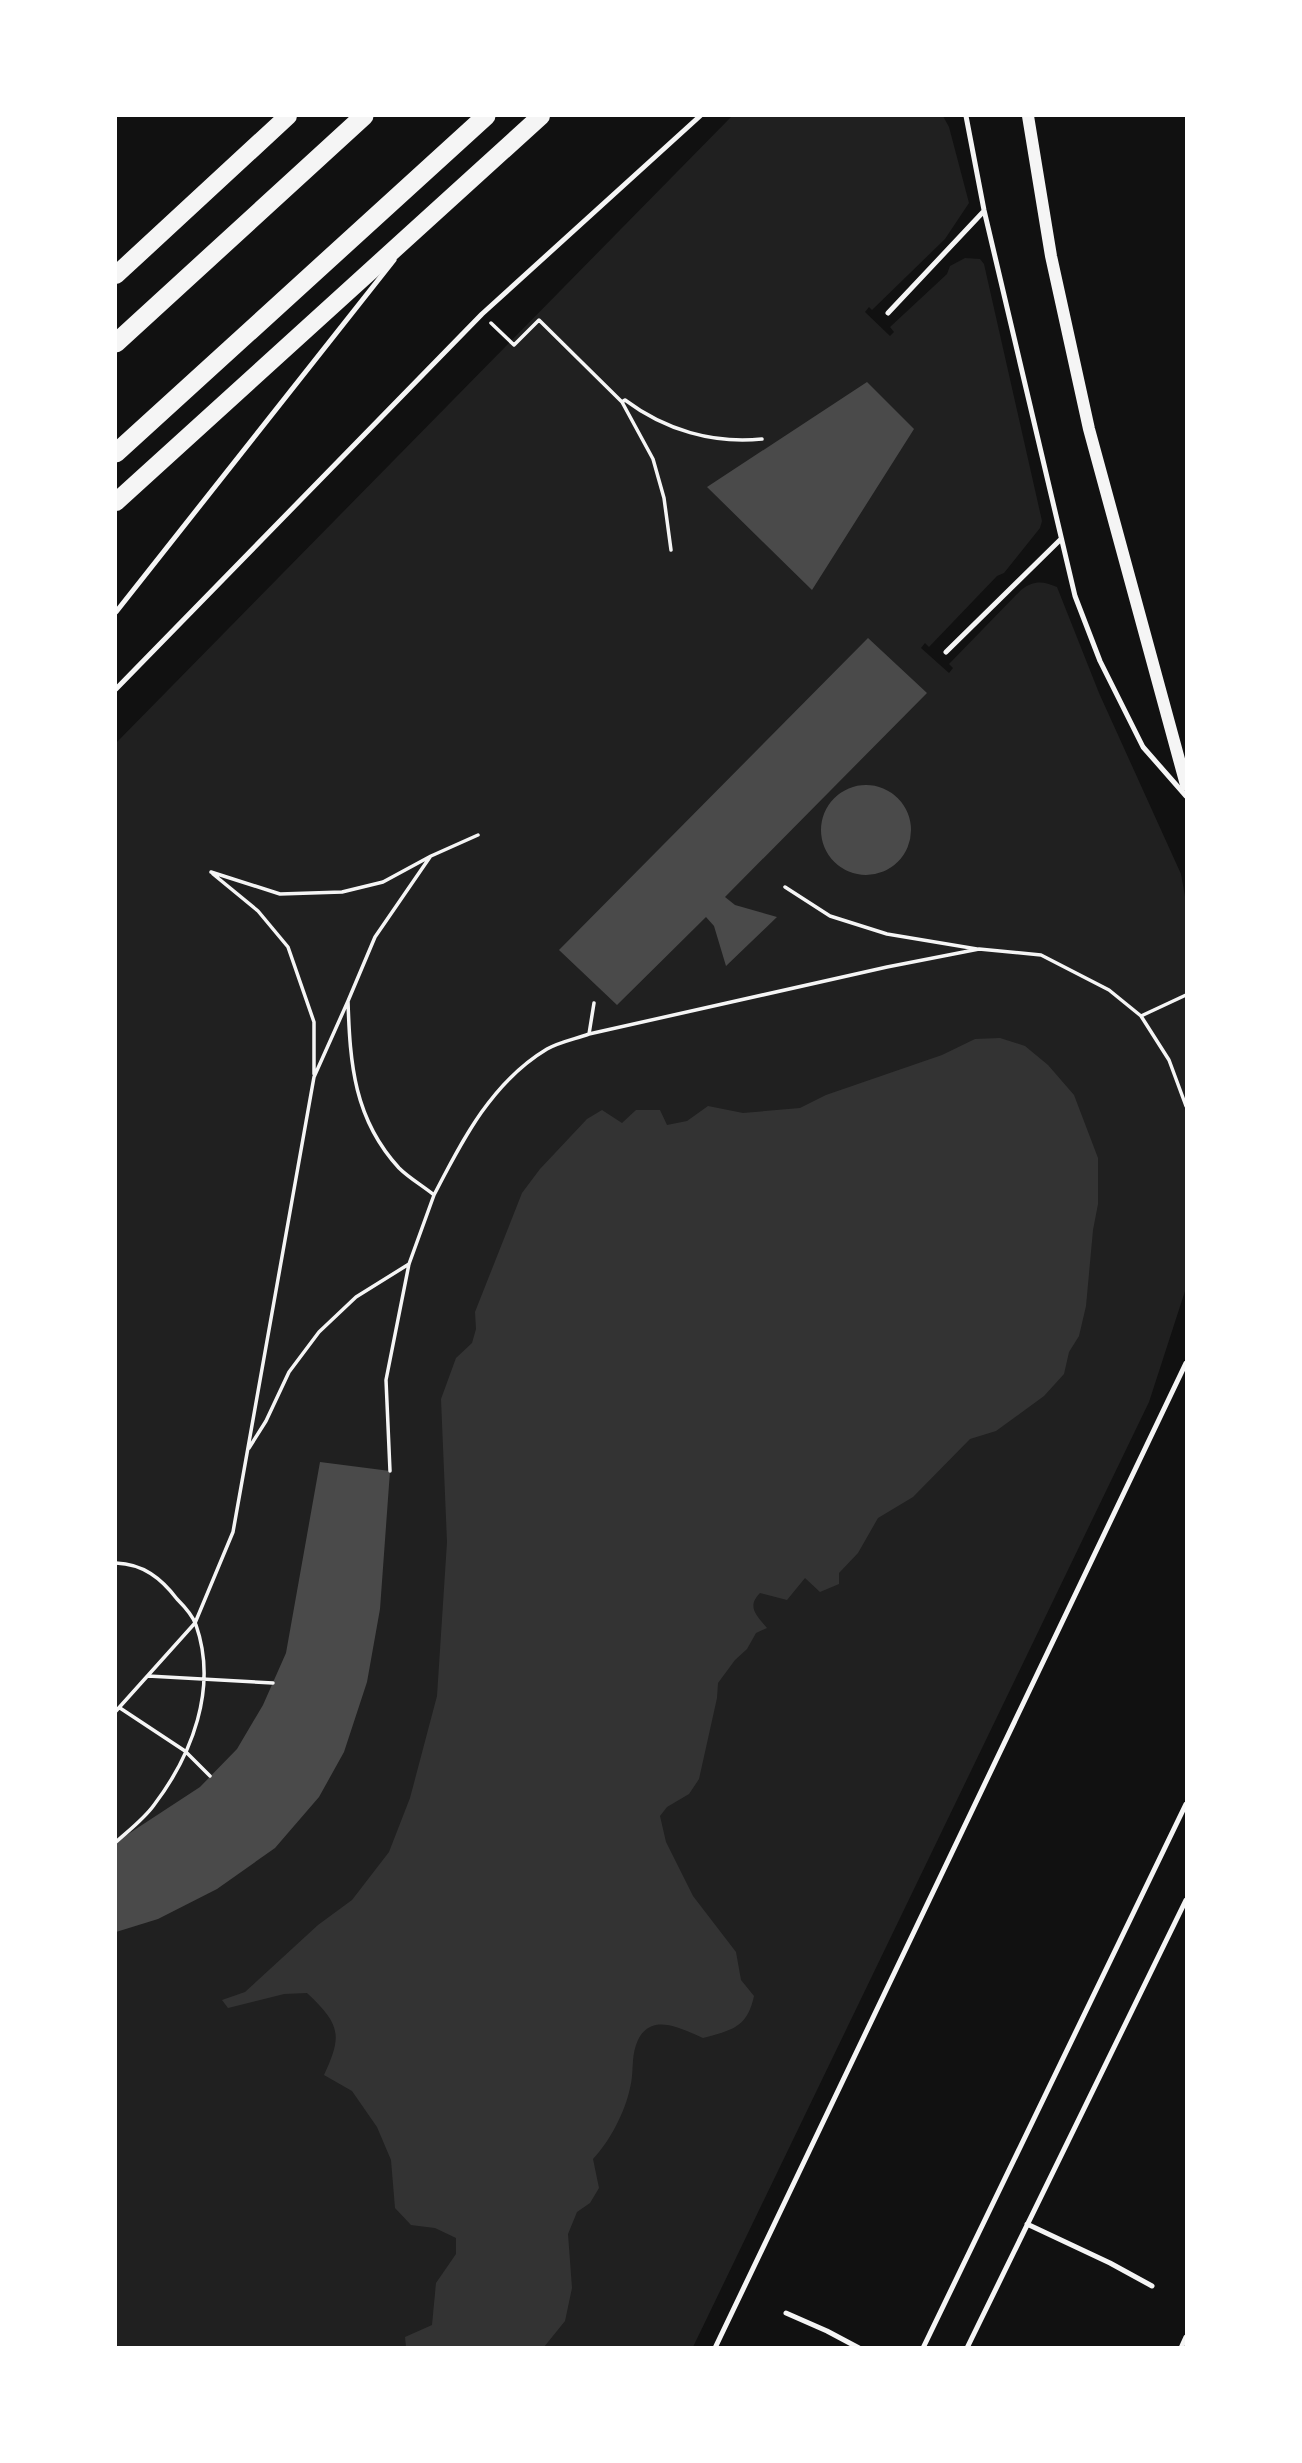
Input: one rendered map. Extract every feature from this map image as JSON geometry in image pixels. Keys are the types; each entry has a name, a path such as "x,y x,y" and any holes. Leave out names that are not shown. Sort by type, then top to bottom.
{"highway":[{"path":"116,343 364,116"},
{"path":"116,453 486,116"}],"main road":[{"path":"116,275 288,116"},
{"path":"116,502 541,116"}],"street":[{"path":"1028,116 1051,256 1089,429 1186,785"}],"lane":[{"path":"116,689 482,314 701,116"},
{"path":"965,117 984,210 1075,596 1100,661 1143,747 1186,796"},
{"path":"888,313 984,210"},
{"path":"116,612 425,221"},
{"path":"946,652 1060,540"},
{"path":"715,2347 1186,1363"},
{"path":"923,2347 1186,1804"},
{"path":"967,2347 1186,1899"},
{"path":"1027,2224 1152,2286"},
{"path":"786,2314 827,2330 859,2347"},
{"path":"1181,2347 1186,2337"}],"path":[{"path":"482,314 514,345 539,320 622,402 653,459 664,498 671,550"},
{"path":"622,402 625,400 667,426 677,429 736,442 762,439"},
{"path":"210,1776 186,1751 118,1710 195,1623 233,1532 314,1077 314,1022 288,947 258,911 211,872 279,894 342,892 383,882 478,835"},
{"path":"314,1077 376,937 431,856"},
{"path":"785,887 830,916 887,934 979,949 1041,955 1109,990 1141,1016 1169,1060 1186,1106"},
{"path":"390,1471 386,1380 409,1264 434,1195 462,1141 502,1084 548,1048 589,1034 979,949"},
{"path":"1141,1016 1186,995"},
{"path":"348,1000 350,1058 360,1099 374,1135 401,1170 434,1195"},
{"path":"589,1034 594,1003"},
{"path":"247,1450 266,1422 289,1372 319,1332 356,1297 409,1264"},
{"path":"116,1563 130,1563 153,1574 176,1597 195,1623 203,1657 205,1681 200,1717 170,1781 153,1807 116,1842"},
{"path":"148,1676 273,1683"}],"shaded area":[{"path":"732,116 943,116 949,127 969,203 945,239 872,310 869,307 865,312 890,336 894,332 890,327 947,274 950,266 965,258 980,259 984,264 1042,521 1040,528 1004,573 997,576 929,647 925,643 921,648 949,673 953,668 949,664 1021,590 1039,582 1057,587 1099,693 1181,874 1186,902 1186,1288 1149,1402 693,2347 116,2348 116,743"},
{"path":"1000,1038 1025,1046 1048,1065 1074,1095 1098,1158 1098,1204 1086,1306 1079,1336 1069,1352 1064,1374 1044,1396 996,1431 970,1439 913,1497 878,1518 858,1553 839,1573 839,1584 820,1592 805,1578 787,1600 760,1593 756,1598 754,1611 767,1628 756,1633 747,1649 718,1683 699,1779 689,1794 667,1807 660,1816 666,1842 693,1896 736,1952 741,1980 754,1996 751,2007 737,2026 703,2038 665,2025 648,2028 641,2034 634,2050 631,2083 621,2116 593,2159 599,2188 590,2203 577,2212 568,2234 572,2288 565,2321 544,2347 406,2347 405,2337 432,2325 436,2283 456,2254 456,2238 435,2228 411,2225 395,2208 391,2160 377,2127 352,2091 324,2075 336,2040 332,2022 318,2004 307,1993 284,1994 228,2008 222,2000 245,1992 318,1925 352,1900 389,1852 410,1798 437,1696 447,1542 441,1399 456,1358 472,1343 476,1329 475,1312 522,1193 540,1169 587,1119 602,1110 622,1123 636,1110 660,1110 667,1125 687,1121 708,1106 743,1113 800,1108 826,1095 942,1055 975,1039"}],"building":[{"path":"867,382 914,429 812,590 707,487"},
{"path":"868,638 927,693 725,897 735,905 777,917 726,966 714,926 706,917 617,1005 559,950"},
{"path":"866,785 883,789 898,798 907,813 911,830 907,847 898,862 883,871 866,875 849,871 834,862 825,847 821,830 825,813 834,798 849,789"},
{"path":"320,1462 390,1471 380,1609 367,1682 344,1752 319,1797 275,1848 217,1889 158,1919 116,1932 116,1842 200,1787 237,1749 263,1705 286,1653"}]}
